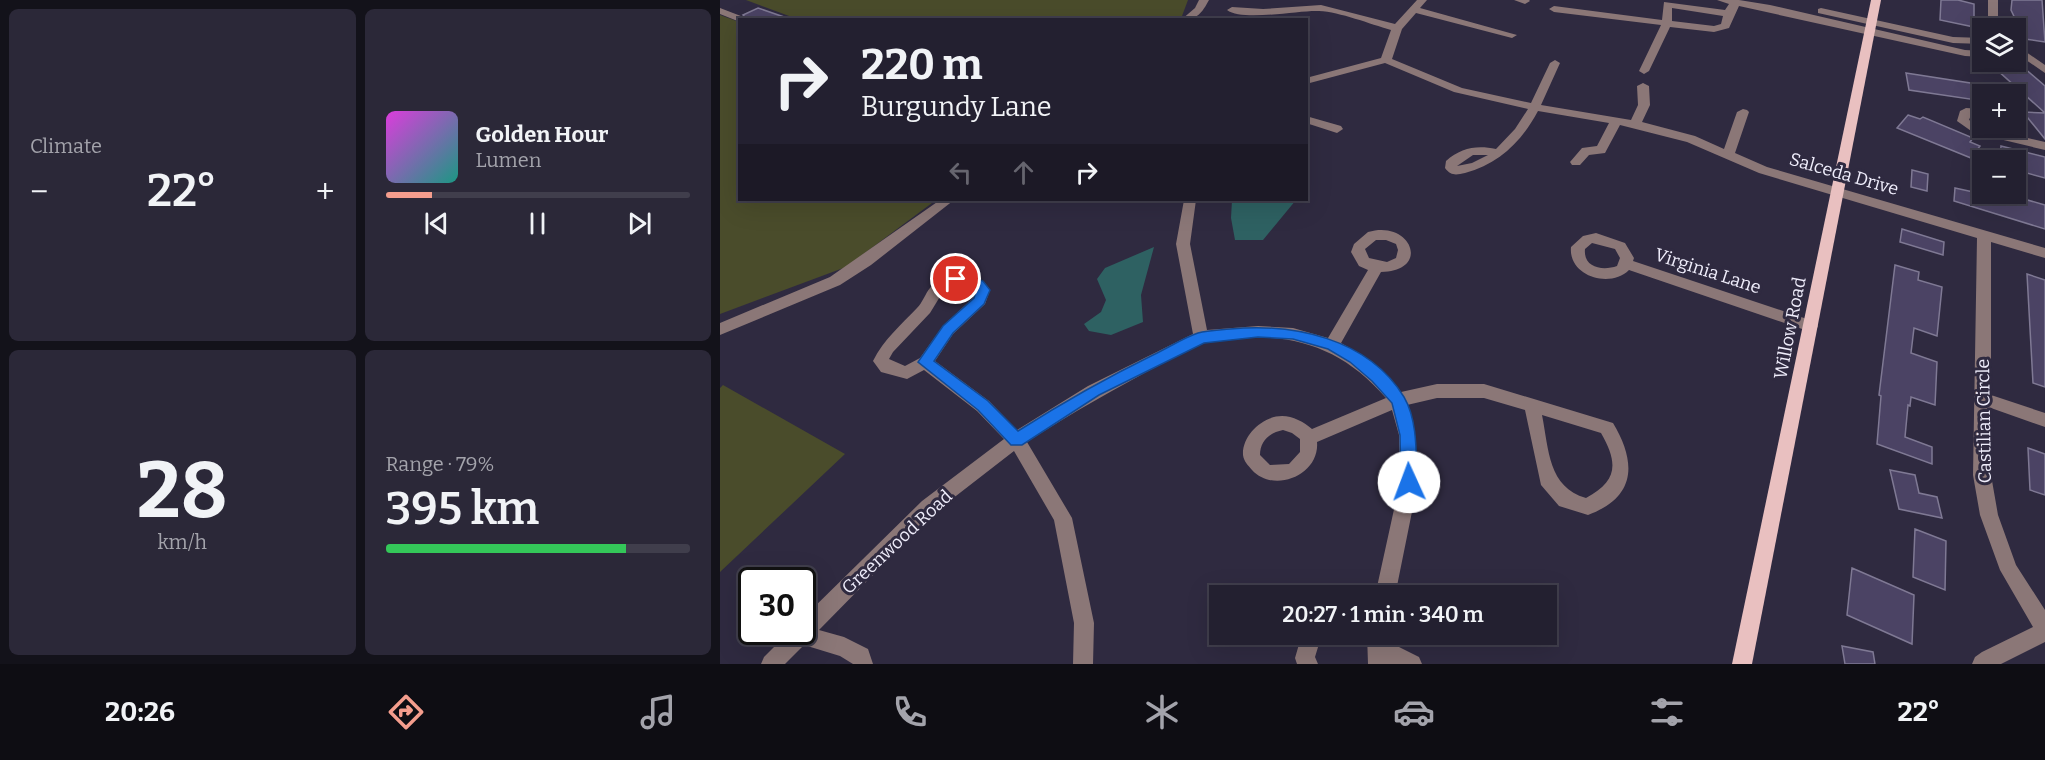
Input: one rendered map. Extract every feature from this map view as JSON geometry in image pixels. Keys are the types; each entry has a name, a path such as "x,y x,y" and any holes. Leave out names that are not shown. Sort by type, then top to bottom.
{"main road":[{"name":"Willow Road","path":"1742,664 1876,0"}],"street":[{"path":"1189,18 1199,10 1204,0"},
{"path":"1244,0 1232,10 1268,11 1321,8 1397,28"},
{"path":"1268,11 1276,0"},
{"path":"1301,9 1310,0"},
{"path":"1722,0 1873,20 1953,40 1972,41"},
{"path":"1993,0 1993,18"},
{"path":"1308,80 1386,60 1397,28 1419,2 1512,35"},
{"path":"1554,9 1604,11 1666,23 1719,29 1725,26 1736,3"},
{"path":"1644,71 1666,23 1667,4 1729,14"},
{"path":"1797,10 1870,33 1972,53"},
{"path":"720,11 738,18"},
{"path":"2026,57 2045,70"},
{"name":"Salceda Drive","path":"1386,60 1458,90 1536,109 1635,124 1691,139 1763,170 1839,190 2045,253"},
{"path":"1497,153 1524,128 1536,109 1555,63"},
{"path":"1635,124 1644,105 1642,86"},
{"path":"1972,111 1966,111 1963,122 1972,127"},
{"path":"1728,155 1743,112"},
{"path":"1308,120 1337,129"},
{"path":"1576,162 1586,151 1601,150 1616,121"},
{"path":"2009,138 2045,146"},
{"path":"720,329 835,281 947,201"},
{"path":"1190,201 1183,244 1202,338"},
{"name":"Castilian Circle","path":"1982,664 1993,657 2026,644 2045,630 2009,570 1989,515 1982,475 1984,235"},
{"name":"Virginia Lane","path":"1626,264 1811,326"},
{"path":"1332,345 1376,268"},
{"path":"965,279 979,285 983,290 980,300 948,330 925,362 907,373 887,367 881,361 887,348 925,309 936,291 945,284 965,279"},
{"name":"Greenwood Road","path":"816,618 928,507 1017,440 1094,391 1202,338 1258,332 1293,334 1332,345 1362,364 1398,400"},
{"path":"925,362 983,406 1017,440 1063,518 1084,623 1083,664"},
{"path":"1308,438 1398,400 1437,391 1484,391 1606,428 1618,445 1621,466 1612,492 1588,507 1566,500 1547,479 1532,406"},
{"path":"1983,399 2045,420"},
{"path":"1387,585 1409,482 1407,435 1398,400"},
{"path":"816,639 844,647 861,656 863,664"},
{"name":"Greenwood Road","path":"771,664 789,645"},
{"path":"1308,664 1305,658 1309,645"},
{"path":"1377,648 1412,664"}],"shaded area":[{"path":"746,0 1188,0 1182,16 1179,18 795,18"},
{"path":"720,15 738,22 738,201 935,201 846,267 720,314"},
{"path":"1232,201 1295,201 1263,240 1235,240 1231,218"},
{"path":"1154,247 1141,295 1143,322 1111,335 1089,331 1084,324 1101,312 1106,300 1097,279 1105,268"},
{"path":"723,385 845,454 720,572 720,388"}],"building":[{"path":"1941,0 1958,0 1974,4 1972,27 1940,20"},
{"path":"2012,0 2042,0 2045,42 2026,39 2026,18 2015,18 2011,10"},
{"path":"758,8 787,18 747,18 743,15"},
{"path":"2026,70 2045,86 2045,113 2026,96 2026,84 2013,84 1999,72 2026,72"},
{"path":"1906,73 1977,84 1972,84 1972,99 1909,90"},
{"path":"2026,112 2045,113 2045,139 2026,116"},
{"path":"1908,115 1920,119 1923,117 1973,138 1970,142 1980,146 1977,150 1972,150 1971,158 1897,128"},
{"path":"2001,146 2017,150 2001,150"},
{"path":"2026,152 2045,157 2045,178 2026,173"},
{"path":"1912,170 1928,174 1927,191 1911,187"},
{"path":"1955,188 1972,192 1972,204 2026,204 2026,200 2045,205 2045,229 1954,201"},
{"path":"1902,229 1944,242 1943,255 1900,242"},
{"path":"1895,265 1919,272 1918,280 1942,287 1937,336 1914,328 1911,353 1937,362 1935,405 1911,397 1905,437 1932,447 1932,464 1877,444 1881,396 1879,395"},
{"path":"2027,274 2045,280 2045,387 2033,383"},
{"path":"2028,448 2045,454 2045,495 2030,490"},
{"path":"1890,470 1915,475 1919,493 1937,497 1942,518 1899,509"},
{"path":"1915,529 1946,541 1945,590 1913,577"},
{"path":"1852,568 1914,595 1912,644 1847,615"},
{"path":"1842,646 1873,652 1875,664 1845,664"}],"route":[{"path":"956,279 973,281 979,285 983,290 980,300 948,330 925,362 983,406 1017,440 1094,391 1202,338 1258,332 1293,334 1332,345 1354,358 1377,376 1398,400 1407,435 1409,482"}]}
